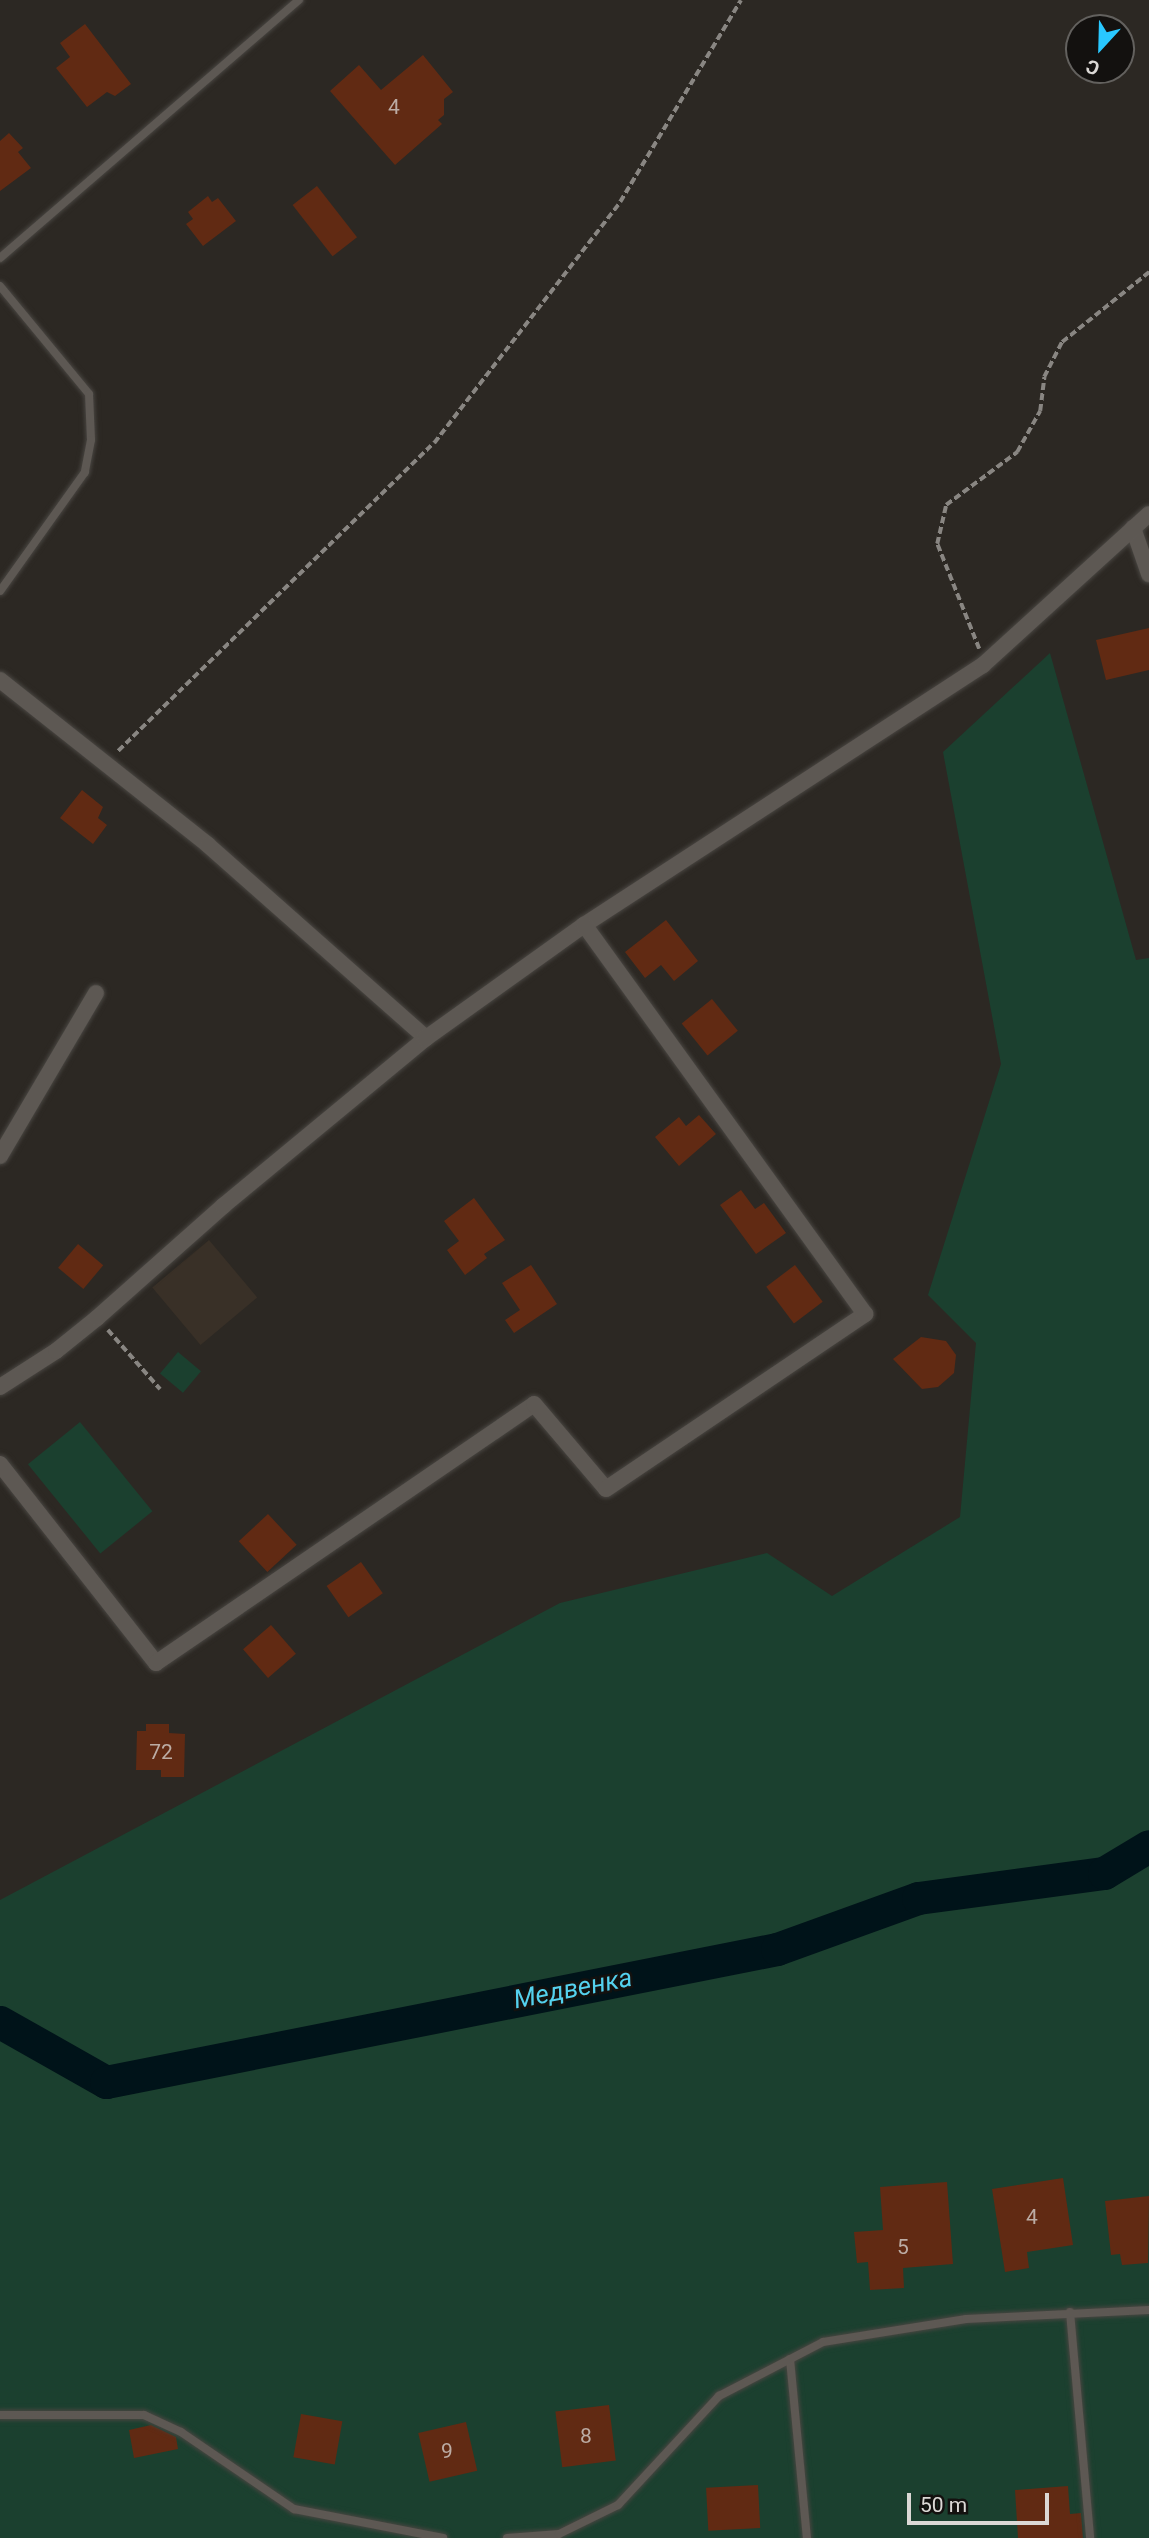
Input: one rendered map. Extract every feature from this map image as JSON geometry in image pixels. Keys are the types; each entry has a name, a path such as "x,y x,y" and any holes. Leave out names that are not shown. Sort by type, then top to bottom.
{"street":[{"path":"0,1387 56,1350 97,1318 223,1206 426,1038 584,925 983,665 1149,514"},
{"path":"1133,528 1149,575"},
{"path":"0,680 208,845 426,1038"},
{"path":"0,1464 156,1663 534,1404 606,1489 865,1314 584,925"},
{"path":"0,1156 96,993"}],"lane":[{"path":"0,258 299,0"},
{"path":"0,286 89,394 91,440 85,472 0,591"},
{"path":"507,2538 559,2534 618,2505 719,2396 823,2342 967,2319 1149,2310"},
{"path":"1070,2312 1090,2538"},
{"path":"790,2359 807,2538"},
{"path":"0,2415 144,2415 181,2432 294,2509 443,2538"}],"path":[{"path":"106,764 434,443 620,202 741,0"},
{"path":"983,665 937,544 946,505 1017,452 1041,411 1044,377 1062,342 1149,272"},
{"path":"97,1318 160,1389"}],"shaded area":[{"path":"209,1240 257,1297 201,1345 152,1288"}],"green space":[{"path":"1050,653 1136,960 1149,958 1149,2538 0,2538 0,1900 560,1603 767,1553 832,1596 960,1517 976,1343 928,1295 1001,1064 943,752"},
{"path":"178,1352 201,1371 183,1393 160,1373"},
{"path":"80,1422 152,1511 100,1554 28,1464"}],"building":[{"path":"85,24 131,84 115,96 107,92 87,107 56,68 70,57 60,43"},
{"path":"423,55 453,92 444,99 444,115 438,120 442,124 395,165 330,91 359,65 381,90"},
{"path":"9,133 23,148 18,152 31,168 0,191 0,141"},
{"path":"317,186 357,237 333,256 293,205"},
{"path":"208,196 212,202 218,198 236,221 203,246 186,224 193,219 188,212"},
{"path":"1149,628 1149,670 1106,680 1096,640"},
{"path":"82,790 103,807 98,818 107,825 93,844 60,818"},
{"path":"666,920 698,961 674,981 661,965 645,978 625,952"},
{"path":"712,999 738,1031 707,1055 682,1024"},
{"path":"699,1115 716,1134 679,1166 655,1137 679,1117 686,1126"},
{"path":"741,1190 755,1209 764,1203 786,1233 756,1254 720,1205"},
{"path":"474,1198 505,1240 484,1254 487,1258 465,1275 447,1250 459,1241 444,1221"},
{"path":"78,1244 103,1265 83,1289 58,1268"},
{"path":"531,1265 557,1304 514,1333 505,1320 520,1310 502,1283"},
{"path":"795,1265 823,1302 794,1323 766,1287"},
{"path":"921,1337 946,1341 956,1355 954,1373 938,1387 922,1389 893,1359"},
{"path":"268,1514 297,1545 267,1572 239,1541"},
{"path":"361,1562 383,1593 348,1617 327,1586"},
{"path":"271,1625 296,1654 268,1678 243,1649"},
{"path":"146,1724 169,1724 169,1733 185,1734 184,1777 161,1777 161,1770 136,1770 137,1731 146,1731"},
{"path":"1063,2178 1073,2245 1027,2252 1029,2268 1005,2272 992,2189"},
{"path":"947,2182 953,2264 903,2268 904,2288 870,2290 868,2262 857,2263 854,2232 883,2230 880,2187"},
{"path":"1149,2196 1148,2263 1122,2265 1120,2254 1111,2255 1105,2201"},
{"path":"609,2405 616,2461 562,2467 555,2412"},
{"path":"301,2414 342,2421 335,2465 293,2457"},
{"path":"466,2422 477,2471 430,2482 418,2433"},
{"path":"151,2425 176,2437 178,2449 134,2458 129,2430"},
{"path":"758,2485 760,2528 708,2531 706,2488"},
{"path":"1068,2486 1070,2514 1081,2513 1083,2538 1018,2538 1015,2490"}],"waterway":[{"name":"Медвенка","path":"0,2022 106,2082 777,1949 918,1898 1104,1873 1149,1846"}]}
